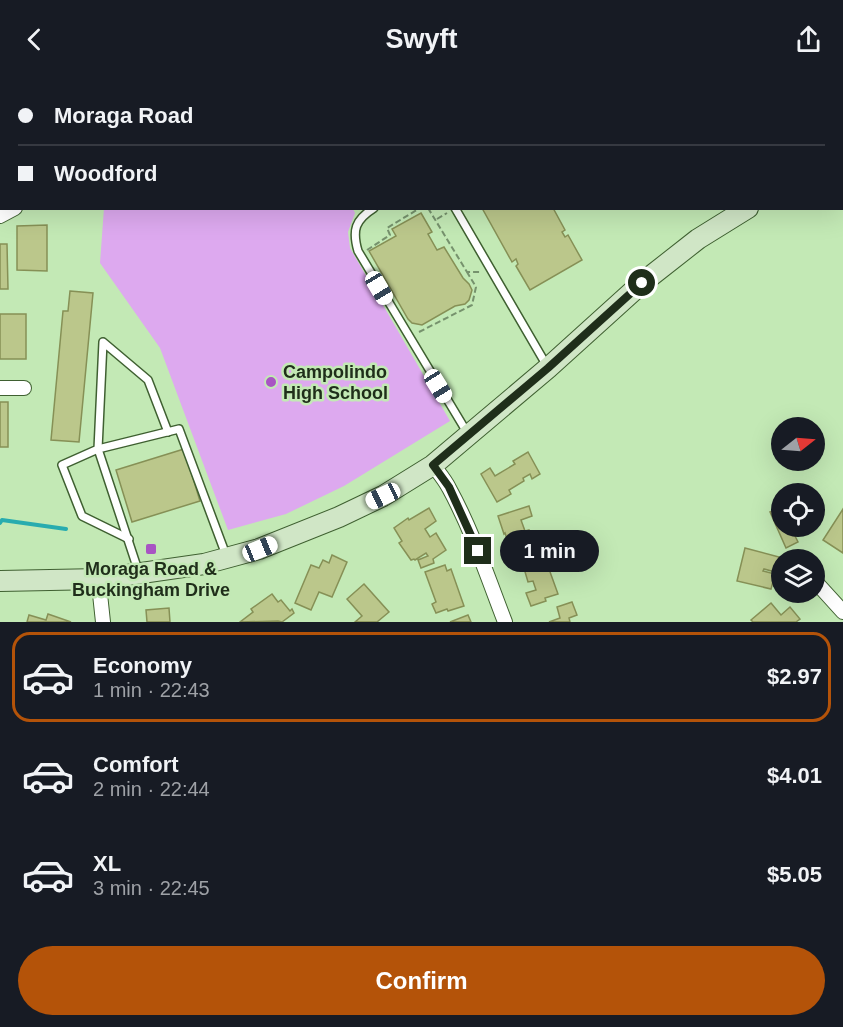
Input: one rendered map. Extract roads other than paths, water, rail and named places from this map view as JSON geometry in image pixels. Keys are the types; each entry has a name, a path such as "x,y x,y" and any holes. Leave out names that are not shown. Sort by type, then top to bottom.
{"main road":[{"path":"0,581 100,579 204,564 260,549 339,517 383,496 433,465 548,368 642,283 698,239 745,210"}],"street":[{"path":"0,388 24,388"},
{"path":"433,465 449,487 462,514 505,622"},
{"path":"100,579 103,622"},
{"path":"825,592 843,612"}],"lane":[{"path":"371,210 357,222 355,237 358,251 468,435"},
{"path":"456,210 548,368"},
{"path":"139,573 98,449 103,342 148,380 168,432"},
{"path":"129,539 82,516 62,465 98,449 179,429 227,557"}],"waterway":[{"path":"0,523 2,520 66,529"}],"place":[{"name":"Campolindo High School","path":"271,382"},
{"name":"Moraga Road & Buckingham Drive","path":"151,549"}]}
